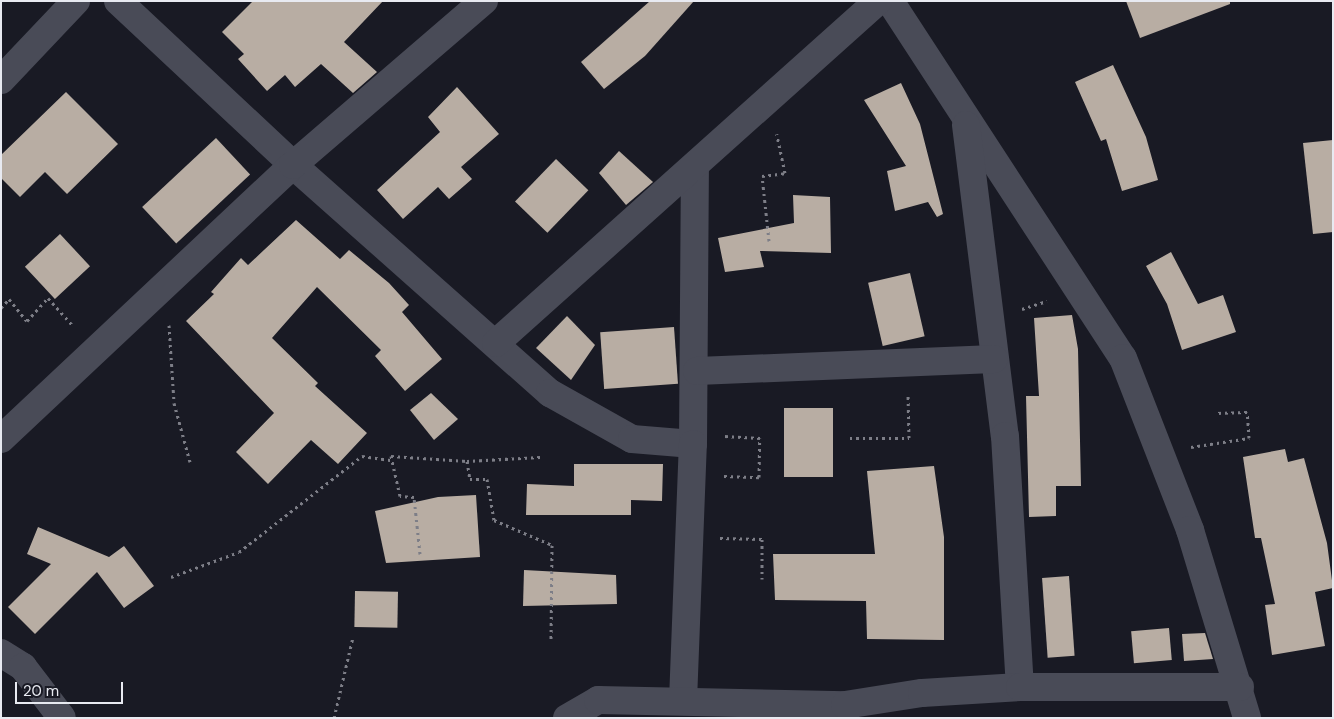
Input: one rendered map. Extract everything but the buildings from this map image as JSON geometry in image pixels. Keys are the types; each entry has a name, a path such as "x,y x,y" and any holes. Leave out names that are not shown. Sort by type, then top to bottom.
{"street":[{"path":"1,80 76,1"},
{"path":"118,1 293,165 496,343 550,393 632,439 693,439"},
{"path":"1,439 97,353 293,165 484,1"},
{"path":"496,343 695,168 878,1"},
{"path":"890,1 1062,269 1123,358 1161,451 1240,687 1247,718"},
{"path":"965,116 988,320 1005,436 1020,687"},
{"path":"683,701 697,371 695,168"},
{"path":"697,371 994,359"},
{"path":"1,653 22,667 62,718"},
{"path":"567,718 598,700 683,701 766,707 845,706 922,693 1020,687 1240,687"}],"path":[{"path":"769,241 762,176 785,174 771,99"},
{"path":"988,320 1053,299 1062,269"},
{"path":"171,282 169,326 174,403 190,462"},
{"path":"1,308 9,300 27,321 48,298 97,353"},
{"path":"850,438 909,438 907,382"},
{"path":"1161,451 1249,438 1247,412 1216,413"},
{"path":"693,439 760,438 759,476 719,476 719,484"},
{"path":"171,577 239,552 362,456 392,460"},
{"path":"420,554 414,497 400,496 391,456 467,461 540,457"},
{"path":"467,461 470,479 488,479 494,520 552,545 551,642"},
{"path":"719,533 719,538 762,539 762,579"},
{"path":"334,718 353,637"}]}
